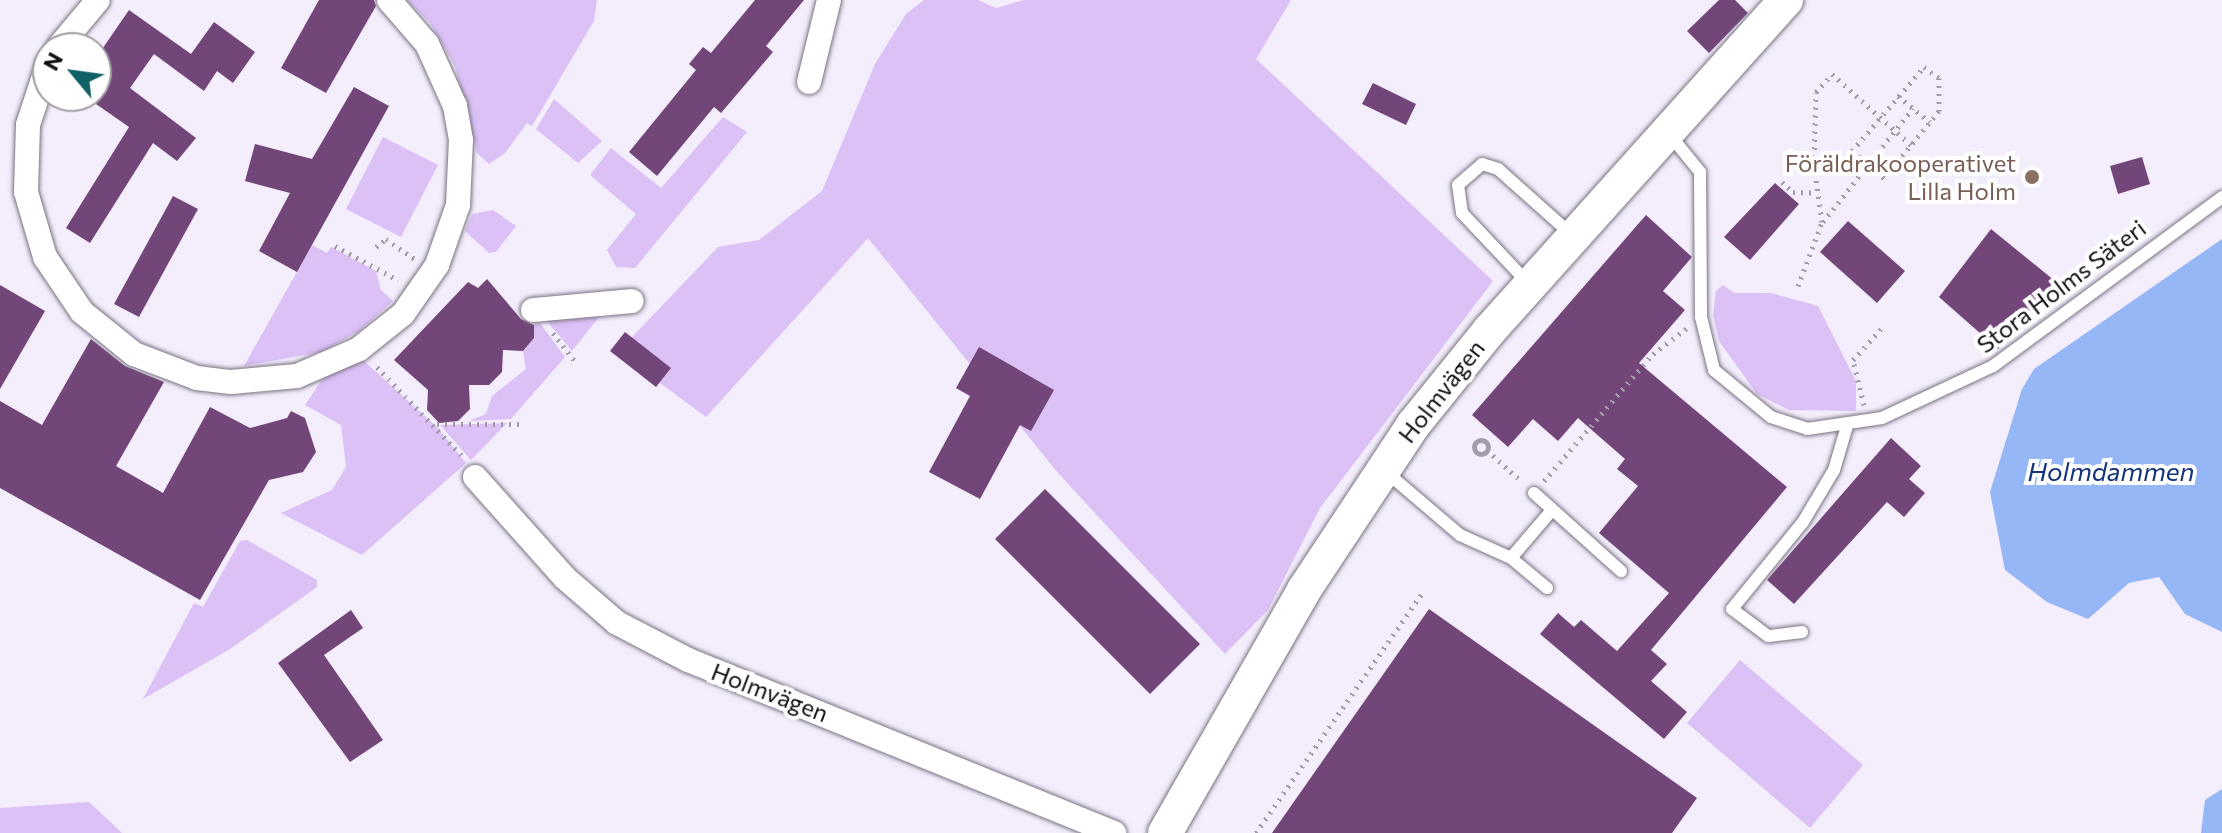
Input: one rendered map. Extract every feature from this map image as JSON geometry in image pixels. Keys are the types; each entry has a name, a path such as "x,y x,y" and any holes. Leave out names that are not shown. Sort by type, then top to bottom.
{"street":[{"path":"71,32 98,0"},
{"path":"32,112 28,125 26,192 37,236 61,286 107,335 165,368 231,382 297,376 359,349 427,281 458,205 461,140 443,74 389,0"},
{"path":"809,82 829,0"},
{"name":"Holmvägen","path":"1169,831 1304,590 1383,469 1530,285 1670,135 1786,0"},
{"path":"533,310 632,301"},
{"name":"Holmvägen","path":"472,470 565,578 617,623 688,660 1114,833"}],"lane":[{"name":"Stora Holms Säteri","path":"1670,135 1700,172 1701,317 1714,370 1737,395 1807,429 1868,421 1993,366 2222,197"},
{"path":"1530,285 1462,213 1458,185 1482,164 1498,169 1574,237"},
{"path":"1802,632 1768,636 1732,609 1803,522 1834,470 1847,426"},
{"path":"1383,469 1460,535 1511,558 1547,588"},
{"path":"1534,493 1621,571"},
{"path":"1511,558 1552,510"}],"path":[{"path":"1924,67 1939,78 1939,111 1884,178 1852,151 1898,96 1924,67"},
{"path":"1822,222 1816,193 1816,92 1832,74 1911,145"},
{"path":"1898,96 1930,122"},
{"path":"1798,286 1822,222 1913,108"},
{"path":"1782,182 1793,192 1816,193"},
{"path":"376,247 386,239 427,281"},
{"path":"335,246 427,281"},
{"path":"1487,450 1534,493 1653,354 1701,317"},
{"path":"1868,421 1853,360 1881,329"},
{"path":"359,349 437,424 472,470"},
{"path":"437,424 523,424"},
{"path":"1256,833 1424,590"}],"shaded area":[{"path":"407,0 597,0 594,21 532,126 527,123 505,153 489,164 477,153 455,66 430,23"},
{"path":"924,0 978,0 996,8 1024,0 1291,0 1256,59 1493,281 1320,508 1268,610 1225,654 1058,473 868,238 706,417 618,352 718,247 759,240 822,191 875,64 906,14"},
{"path":"554,99 602,141 578,163 536,129"},
{"path":"723,117 747,132 635,268 616,267 607,250 636,214 590,175 611,148 661,188"},
{"path":"383,137 438,165 401,237 346,209"},
{"path":"493,210 516,226 496,252 489,253 465,231 472,214"},
{"path":"312,245 327,253 331,247 376,271 381,290 393,301 359,331 321,352 244,366"},
{"path":"1723,285 1734,293 1771,293 1818,306 1856,381 1856,411 1789,410 1757,394 1719,341 1713,315 1716,291"},
{"path":"603,312 572,351 541,314"},
{"path":"540,323 565,357 511,419 469,421 486,414 492,396 526,369 523,351 534,338 534,324"},
{"path":"363,360 438,428 466,463 362,555 281,513 332,490 346,467 341,425 305,405 325,375"},
{"path":"507,423 471,460 440,425"},
{"path":"247,540 317,580 317,587 230,649 143,699 194,603 203,607 240,541"},
{"path":"1740,660 1863,765 1810,828 1687,723"},
{"path":"89,802 122,833 0,833 0,808"}],"water":[{"name":"Holmdammen","path":"2222,239 2222,632 2185,614 2159,577 2129,583 2088,619 2047,602 2005,570 1990,492 2022,389 2034,369"},
{"path":"2222,789 2222,833 2201,833 2205,800"}],"building":[{"path":"319,0 374,0 376,6 326,93 281,68"},
{"path":"755,0 804,0 766,46 773,52 721,113 714,107 657,176 629,152 696,70 689,64 703,47 711,53"},
{"path":"1719,0 1735,0 1748,13 1709,53 1687,31"},
{"path":"129,10 191,54 214,22 255,52 233,83 217,71 204,91 154,54 130,88 196,138 177,161 153,143 90,243 66,228 129,127 107,112 112,112 112,35"},
{"path":"1373,83 1416,104 1406,125 1362,104"},
{"path":"354,87 389,106 297,272 259,251 290,193 245,181 255,144 312,159"},
{"path":"2142,157 2150,184 2118,194 2110,166"},
{"path":"1775,183 1799,204 1750,260 1724,237"},
{"path":"173,196 198,209 139,317 114,304"},
{"path":"1646,215 1692,257 1663,291 1685,310 1639,363 1787,487 1651,650 1667,664 1651,681 1687,712 1664,739 1540,634 1558,613 1574,627 1581,620 1617,651 1669,593 1599,533 1638,486 1617,469 1625,459 1578,418 1558,441 1533,419 1508,447 1472,415"},
{"path":"1848,221 1905,271 1877,303 1820,252"},
{"path":"1991,229 2055,281 1998,349 1939,297"},
{"path":"487,279 521,319 534,325 534,338 523,351 503,350 502,372 489,385 469,385 470,409 458,421 439,423 427,410 428,390 394,360 468,282 478,288"},
{"path":"0,285 45,311 0,389"},
{"path":"625,332 671,368 656,387 610,351"},
{"path":"91,339 125,366 164,382 116,466 163,493 210,407 250,428 287,418 291,411 305,418 316,452 303,472 269,480 200,600 0,488 0,401 42,425"},
{"path":"979,347 1054,390 1031,431 1020,425 980,499 929,472 970,396 956,388"},
{"path":"1891,438 1921,466 1909,479 1925,493 1904,517 1887,502 1794,604 1767,580"},
{"path":"1045,489 1200,644 1150,694 995,539"},
{"path":"1429,609 1697,798 1672,833 1272,833"},
{"path":"351,610 363,628 324,655 383,740 350,762 278,663"}],"place":[{"name":"Föräldrakooperativet Lilla Holm","path":"2032,177"}]}
